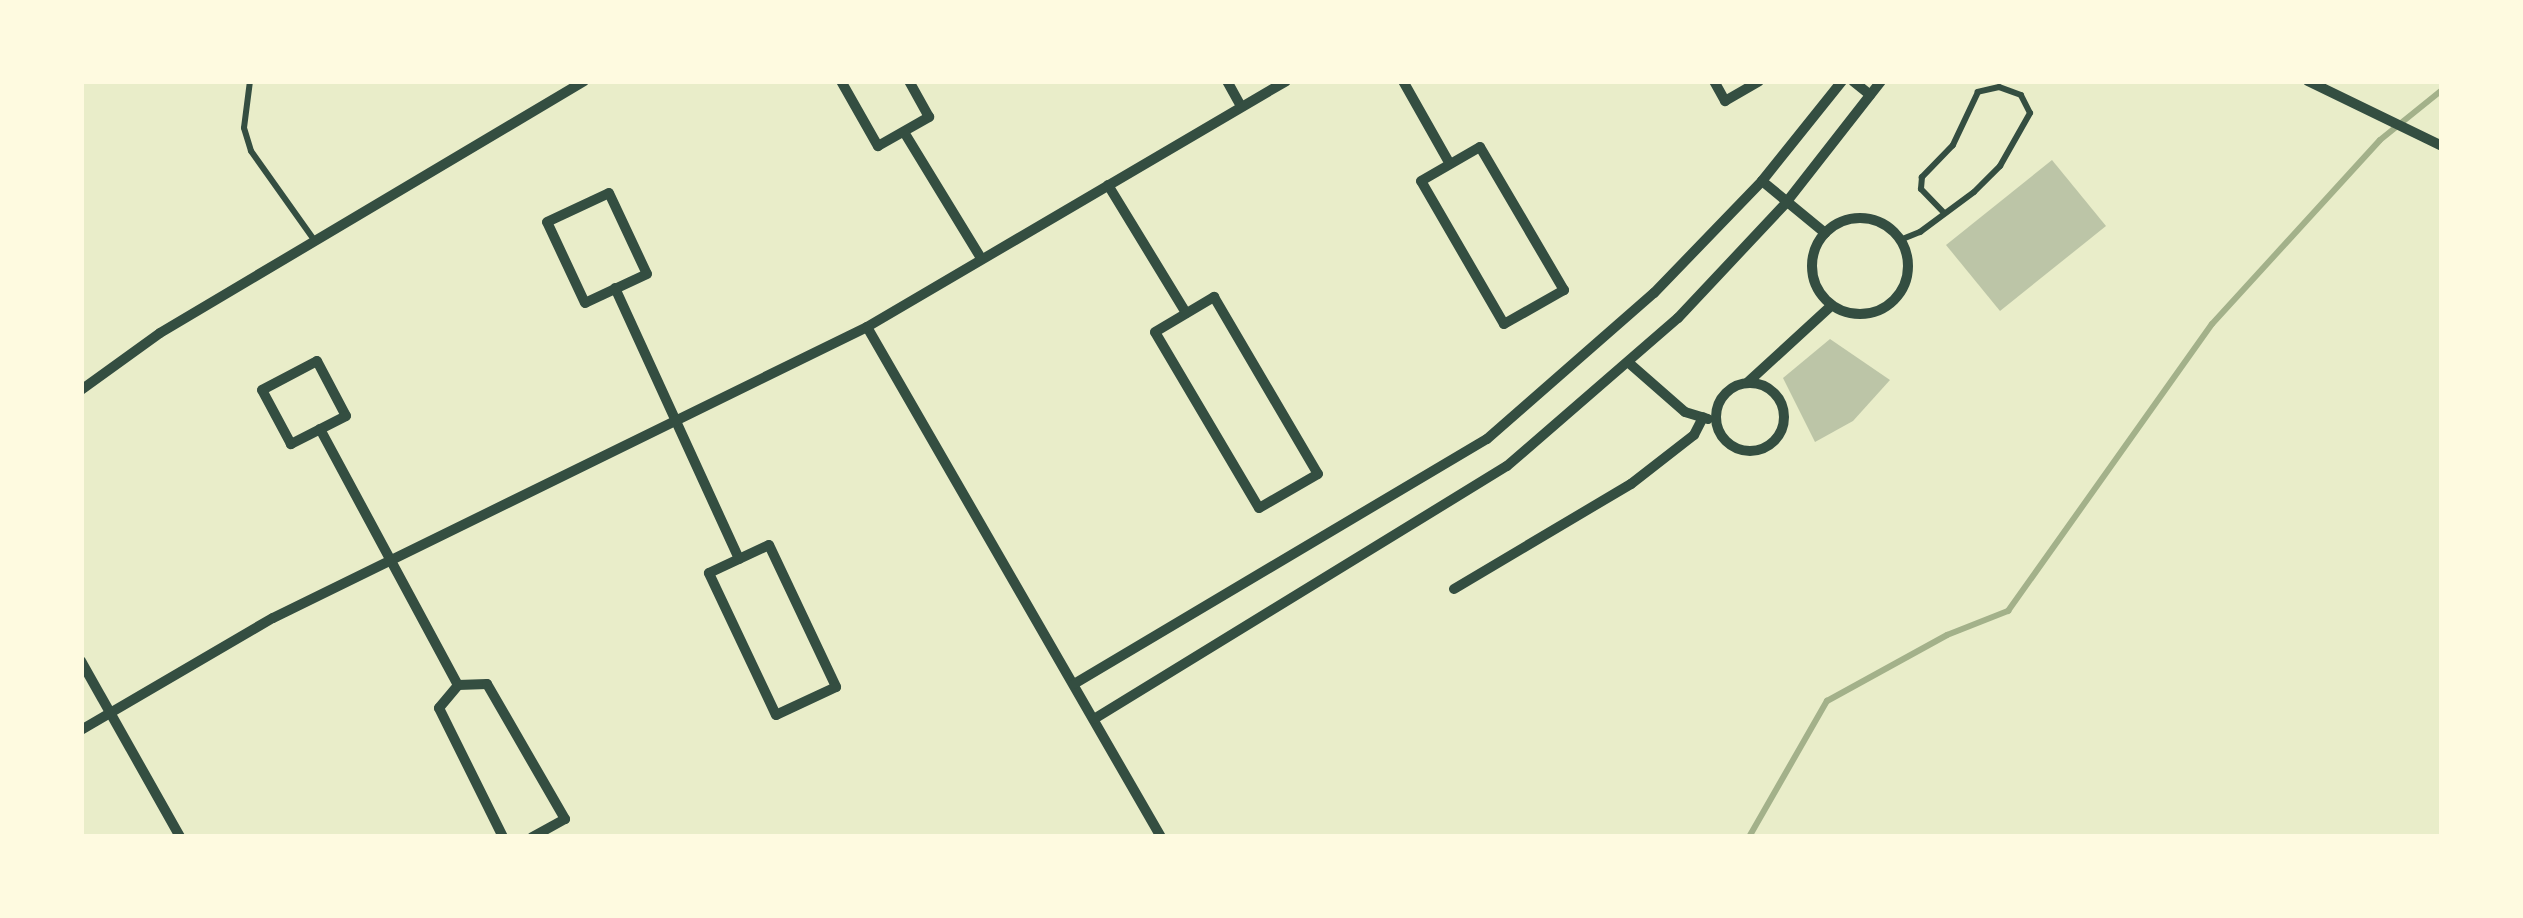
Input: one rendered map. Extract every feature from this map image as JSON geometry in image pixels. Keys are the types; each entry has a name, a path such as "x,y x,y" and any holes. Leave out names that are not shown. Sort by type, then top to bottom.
{"street":[{"path":"81,390 160,333 317,244 584,81"},
{"path":"841,81 878,146 929,117 909,81"},
{"path":"1227,81 1241,106"},
{"path":"81,730 272,618 867,327 979,255 1286,81"},
{"path":"1403,81 1450,164"},
{"path":"1714,81 1725,101 1759,81"},
{"path":"1074,684 1487,439 1654,293 1762,181 1842,81"},
{"path":"1853,81 1870,95"},
{"path":"1094,718 1490,478 1629,363 1785,204 1881,81"},
{"path":"2308,81 2442,146"},
{"path":"904,132 979,255"},
{"path":"1480,147 1564,290 1504,324 1420,181 1450,164 1480,147"},
{"path":"1762,181 1825,233"},
{"path":"1108,185 1186,314"},
{"path":"609,193 647,274 615,288 584,303 547,222 609,193"},
{"path":"1864,219 1900,240 1908,270 1887,306 1859,314 1832,305 1812,270 1825,233 1864,219"},
{"path":"615,288 739,560"},
{"path":"1214,298 1318,474 1259,508 1155,332 1186,314 1214,298"},
{"path":"1717,422 1725,393 1747,383 1832,305"},
{"path":"867,327 1161,837"},
{"path":"316,361 346,416 320,429 291,444 262,390 316,361"},
{"path":"1629,363 1656,391 1717,422 1742,451 1765,449 1780,435 1782,403 1768,387 1747,383"},
{"path":"1454,589 1631,484 1694,436 1703,418"},
{"path":"320,429 458,685"},
{"path":"769,545 836,687 776,715 709,573 739,560 769,545"},
{"path":"81,661 180,837"},
{"path":"458,685 487,684 565,819 532,837"},
{"path":"458,685 440,709 503,837"}],"lane":[{"path":"250,81 244,128 251,151 317,244"},
{"path":"1900,240 1944,213 1975,192 2022,137 2030,113 2020,94 1999,87 1978,92 1952,145 1922,177 1921,189 1944,213"}],"building":[{"path":"2052,160 2106,226 2000,311 1946,245"},
{"path":"1830,339 1890,380 1853,421 1815,442 1783,378"}],"waterway":[{"path":"1749,837 1827,701 1947,635 2008,611 2212,324 2380,140 2442,90"}]}
